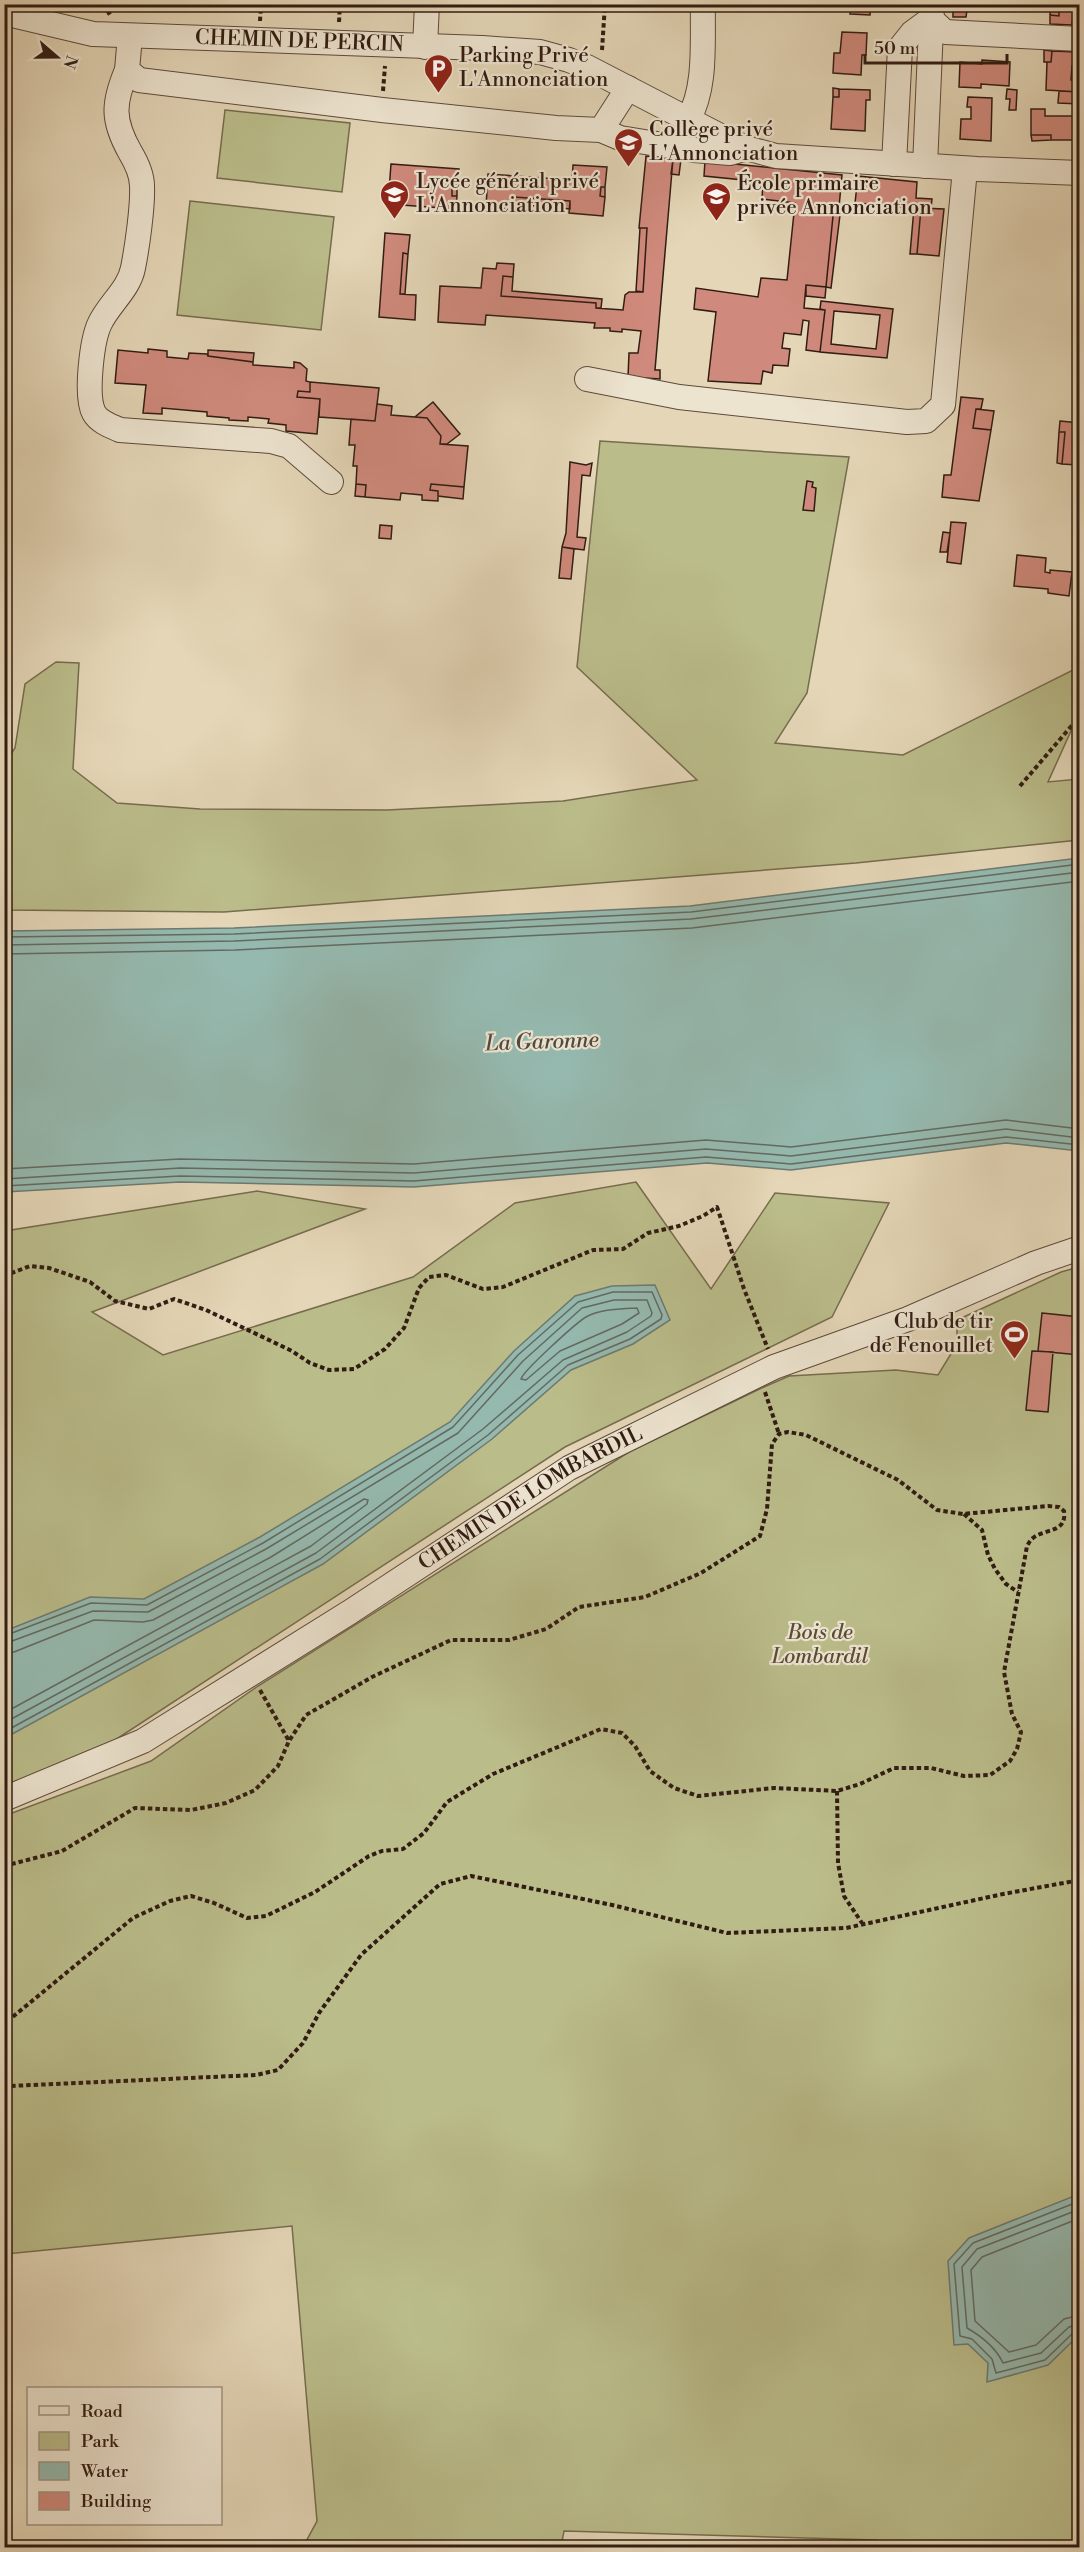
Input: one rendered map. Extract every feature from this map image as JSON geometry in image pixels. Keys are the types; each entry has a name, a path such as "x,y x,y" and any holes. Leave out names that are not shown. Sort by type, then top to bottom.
{"street":[{"path":"425,47 427,4"},
{"path":"688,120 694,110 700,89 703,4"},
{"name":"CHEMIN DE PERCIN","path":"19,12 93,34 540,52 587,67 746,148 776,156 965,169 1080,173"},
{"path":"932,12 945,32 1080,39"},
{"path":"894,164 900,48 932,12"},
{"path":"925,166 932,12"},
{"path":"130,36 127,70 117,94 116,117 123,140 138,166 142,186 133,270 126,286 110,305 94,337 89,399 94,414 102,422 120,430 271,441 289,446 331,482"},
{"path":"127,70 139,80 221,91 556,128 601,130 620,138 694,150 730,153 746,148"},
{"path":"601,130 628,88"},
{"path":"587,379 679,397 907,422 926,421 943,405 965,169"},
{"name":"CHEMIN DE LOMBARDIL","path":"4,1799 143,1741 251,1675 569,1468 767,1370 908,1319 1036,1263 1080,1248"}],"path":[{"path":"600,49 605,34 605,4"},
{"path":"1020,786 1080,716"},
{"path":"4,1276 30,1266 49,1268 90,1282 115,1301 149,1309 174,1299 206,1310 292,1351 310,1364 329,1370 354,1369 385,1349 404,1328 419,1288 429,1277 446,1275 483,1289 503,1287 593,1250 623,1248 648,1233 679,1226 717,1207 767,1370 779,1434"},
{"path":"4,1866 63,1851 135,1808 191,1810 226,1803 255,1790 278,1766 289,1741 306,1715 372,1677 451,1640 509,1640 527,1635 546,1629 579,1607 645,1598 711,1567 760,1536 767,1509 772,1444 779,1434 788,1432 806,1435 898,1480 937,1510 963,1514 1048,1506 1059,1507 1064,1511 1065,1518 1062,1525 1033,1537 1027,1546 1005,1672 1012,1714 1021,1732 1017,1749 1010,1761 990,1775 964,1776 931,1768 894,1768 860,1785 837,1791 774,1788 698,1796 674,1788 650,1772 635,1746 622,1733 601,1729 493,1774 447,1802 424,1833 403,1849 382,1851 369,1856 315,1892 266,1916 247,1918 214,1903 190,1896 170,1901 133,1918 4,2024"},
{"path":"963,1514 982,1530 988,1555 995,1569 1006,1584 1018,1592"},
{"path":"251,1675 289,1741"},
{"path":"837,1791 838,1863 843,1896 862,1923"},
{"path":"4,2088 256,2075 278,2070 303,2043 319,2013 361,1955 440,1884 471,1876 612,1905 728,1933 846,1928 1080,1880"}],"green space":[{"path":"225,110 350,123 342,192 217,178"},
{"path":"190,201 334,217 321,330 177,315"},
{"path":"600,441 849,457 807,693 775,743 903,755 1079,667 1079,713 1048,782 1079,779 1079,840 856,863 224,912 5,910 5,763 15,748 25,684 56,662 79,663 73,769 117,803 200,809 387,810 563,801 697,780 577,667"},
{"path":"636,1182 711,1289 775,1193 889,1203 832,1317 565,1447 112,1742 5,1798 5,1231 257,1191 365,1209 92,1312 163,1355 413,1277 515,1203"},
{"name":"Bois de Lombardil","path":"1079,1267 1079,2547 909,2548 876,2540 564,2531 561,2547 303,2547 317,2521 292,2226 6,2254 4,1816 151,1761 258,1686 629,1452 789,1376 896,1370 938,1375 957,1344 957,1320 1061,1272"}],"water":[{"name":"La Garonne","path":"1079,858 1079,1151 1006,1143 791,1170 707,1163 414,1187 180,1182 5,1192 5,931 234,928 690,906"},
{"path":"655,1285 670,1320 633,1344 571,1370 492,1439 323,1564 5,1738 5,1631 90,1597 144,1599 260,1537 450,1422 514,1351 575,1296 612,1286"},
{"path":"1079,2194 1079,2335 1048,2365 987,2382 988,2363 968,2344 954,2345 948,2261 969,2238"}],"building":[{"path":"851,4 871,4 870,15 850,14"},
{"path":"953,4 994,4 994,11 953,10"},
{"path":"1051,4 1059,4 1059,16 1050,15"},
{"path":"1059,4 1080,4 1080,17 1073,17 1072,25 1050,24 1050,15 1059,16"},
{"path":"953,10 967,10 966,17 953,17"},
{"path":"842,32 867,33 866,55 862,55 861,75 833,73 834,53 840,53"},
{"path":"1044,50 1052,51 1051,62 1044,62"},
{"path":"1052,51 1076,52 1076,66 1072,66 1071,80 1080,81 1080,92 1046,90 1047,62 1051,62"},
{"path":"982,60 1010,62 1009,86 981,84 981,88 959,87 960,62 982,64"},
{"path":"833,88 839,89 839,97 833,97"},
{"path":"839,89 870,90 870,100 866,100 865,131 831,129 833,97 839,97"},
{"path":"1007,89 1017,90 1016,110 1009,110 1010,99 1006,99"},
{"path":"1059,91 1080,92 1080,104 1058,103"},
{"path":"968,97 992,98 991,141 960,139 961,119 971,119 971,107 967,107"},
{"path":"1031,109 1045,109 1045,116 1080,116 1080,140 1051,140 1051,135 1031,135"},
{"path":"1031,135 1051,135 1051,140 1032,141"},
{"path":"646,156 673,159 655,370 660,370 660,379 628,377 629,353 638,353 641,331 622,329 622,332 610,331 610,328 594,328 595,323 486,315 485,325 438,322 440,286 481,288 483,268 496,269 497,263 514,264 513,277 503,276 501,296 596,303 596,308 623,310 625,295 629,292 643,292 647,228 639,228"},
{"path":"673,159 681,159 679,175 671,174"},
{"path":"705,161 842,175 839,207 834,206 826,287 806,285 804,308 825,310 820,352 806,350 809,321 803,320 801,335 784,333 782,348 790,349 788,366 773,365 772,373 763,371 761,384 708,381 716,312 694,309 696,288 758,297 761,278 787,280 795,203 762,199 763,182 704,176"},
{"path":"391,164 459,169 457,183 452,183 452,196 457,196 456,209 388,204"},
{"path":"573,165 607,167 605,187 601,187 600,196 605,197 603,216 569,213 570,201 514,197 512,209 486,207 488,174 572,180"},
{"path":"858,176 917,182 916,198 932,199 931,208 921,208 917,254 910,254 914,208 855,203"},
{"path":"452,183 457,183 457,196 452,196"},
{"path":"601,187 605,187 605,197 600,196"},
{"path":"514,197 570,201 570,209 513,204"},
{"path":"834,206 841,207 831,288 826,287"},
{"path":"921,208 944,209 939,256 917,254"},
{"path":"640,228 647,228 643,292 636,291"},
{"path":"385,233 410,235 408,254 403,253 400,294 416,295 415,320 379,317"},
{"path":"403,253 408,254 405,294 400,294"},
{"path":"503,276 513,277 512,291 602,299 601,308 596,308 596,303 501,296"},
{"path":"806,285 826,287 825,298 806,296"},
{"path":"821,301 893,309 887,358 820,352 825,310 820,309","holes":["834,311 880,315 876,349 831,344"]},
{"path":"148,349 167,351 167,357 188,359 189,353 207,354 253,362 253,365 294,368 294,362 300,363 307,369 306,381 310,382 310,392 298,391 297,397 320,399 317,434 286,431 286,425 268,423 269,419 248,417 248,421 229,420 229,418 207,416 207,412 162,408 162,414 143,413 146,385 115,383 118,350 148,353"},
{"path":"208,350 254,353 253,362 208,356"},
{"path":"310,382 379,388 375,421 319,417 320,399 297,397 298,391 310,392"},
{"path":"961,397 983,399 981,409 976,409 973,428 991,430 979,501 942,497 944,475 951,475"},
{"path":"433,402 460,434 447,444 440,444 441,436 427,418 415,417"},
{"path":"377,404 392,406 391,415 427,418 441,436 440,444 468,446 464,487 431,484 430,490 438,491 438,501 422,500 422,495 401,493 400,500 365,497 366,485 356,484 357,466 353,466 355,445 349,445 351,419 375,421"},
{"path":"976,409 994,411 991,430 973,428"},
{"path":"1060,421 1080,423 1078,465 1062,464 1065,432 1059,432"},
{"path":"1059,432 1065,432 1062,464 1057,463"},
{"path":"570,462 586,465 592,463 590,476 582,475 577,537 586,538 584,550 562,547 566,533"},
{"path":"807,481 813,482 812,487 816,488 814,511 803,510"},
{"path":"356,484 366,485 365,497 355,496"},
{"path":"431,484 464,487 463,499 438,496 438,491 430,490"},
{"path":"951,522 966,523 961,564 947,562"},
{"path":"380,525 392,526 391,539 379,538"},
{"path":"943,532 950,533 947,552 940,552"},
{"path":"562,547 574,549 571,579 559,578"},
{"path":"1017,555 1046,558 1045,572 1050,573 1050,570 1072,572 1069,596 1048,593 1048,589 1014,586"},
{"path":"1042,1313 1080,1317 1080,1355 1038,1351"},
{"path":"1032,1351 1053,1352 1048,1412 1026,1410"}],"place":[{"name":"Parking Privé L'Annonciation","path":"438,94"},
{"name":"Collège privé L'Annonciation","path":"628,168"},
{"name":"Lycée général privé L'Annonciation","path":"395,220"},
{"name":"École primaire privée Annonciation","path":"716,222"},
{"name":"Club de tir de Fenouillet","path":"1014,1360"}]}
